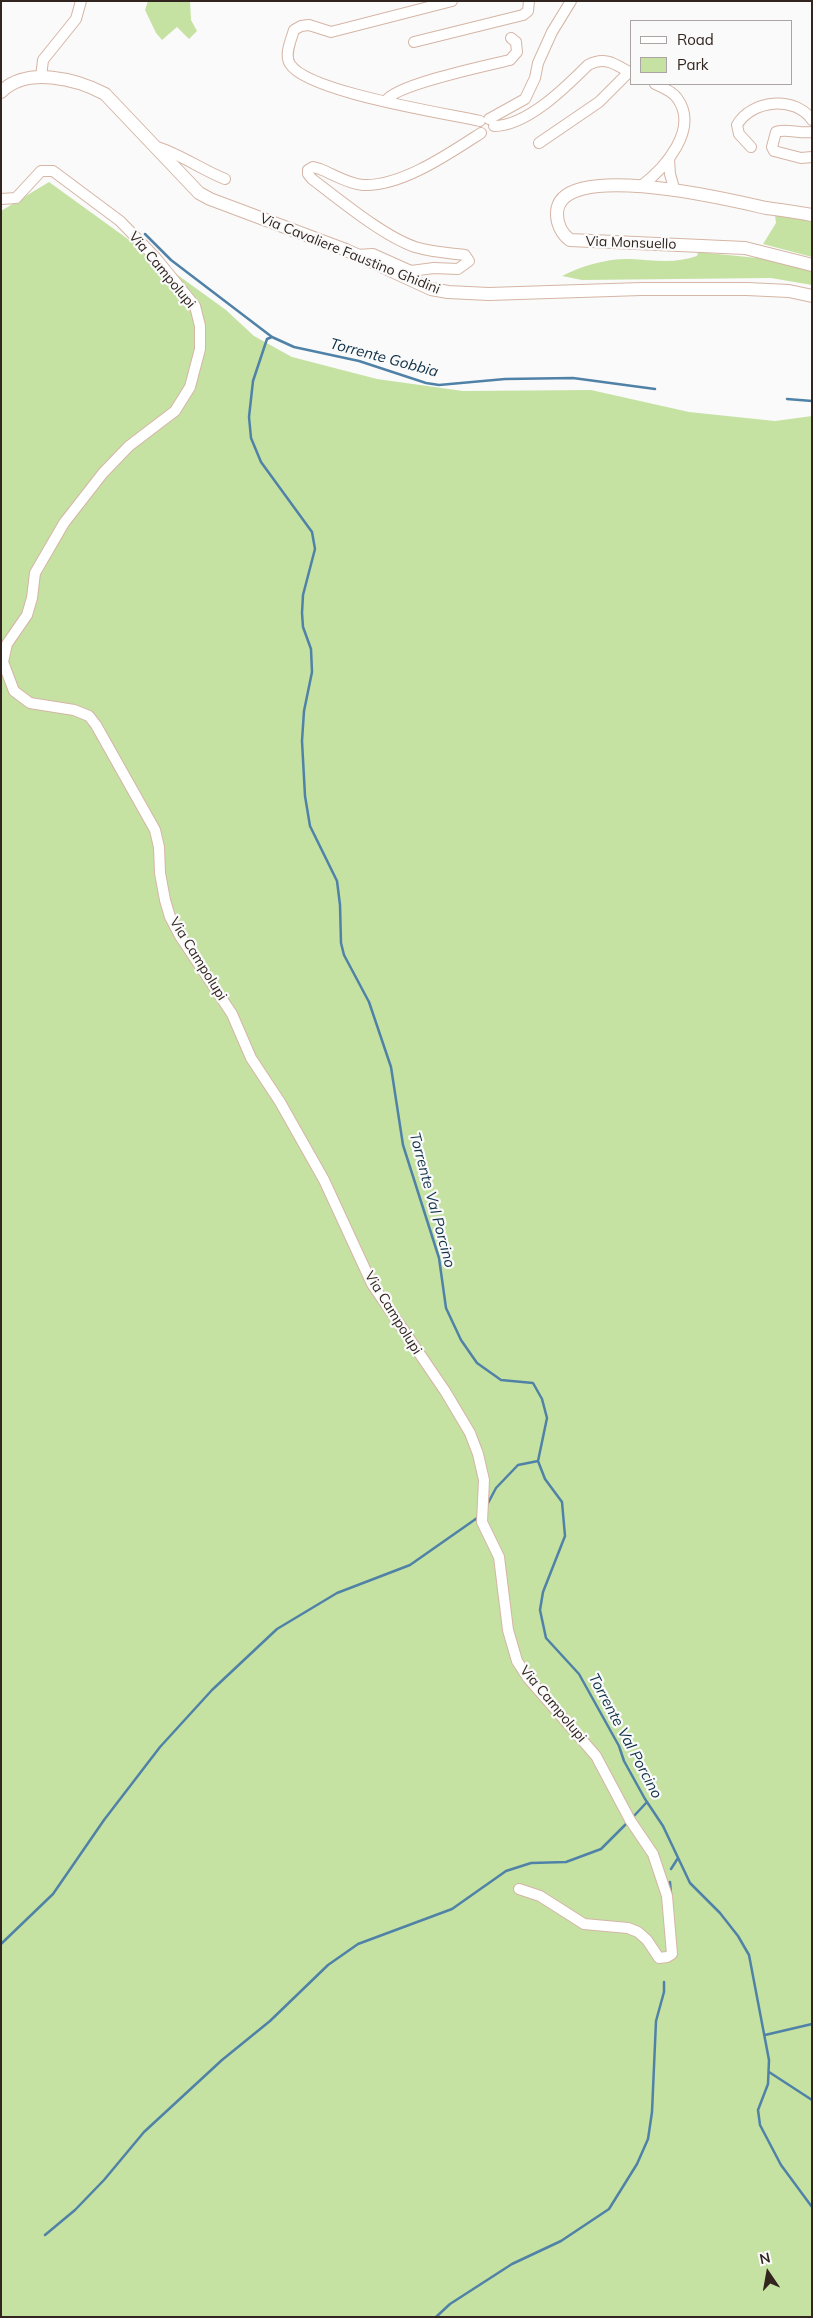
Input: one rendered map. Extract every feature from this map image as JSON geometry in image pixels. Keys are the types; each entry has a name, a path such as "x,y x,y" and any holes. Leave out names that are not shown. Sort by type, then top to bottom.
{"main road":[{"name":"Via Cavaliere Faustino Ghidini","path":"1,92 7,86 19,81 41,77 89,86 105,94 192,187 210,199 356,255 407,279 448,292 489,294 624,289 747,289 777,290 809,298"},
{"name":"Via Monsuello","path":"812,215 674,188 641,186 587,188 570,193 558,204 558,223 570,240 744,248 812,265"}],"street":[{"path":"41,77 43,60 76,19 81,1"},
{"path":"452,1 330,32 309,25 301,26 294,30 288,61 296,71 334,90 488,122 510,124 543,105 588,65 597,60 608,60 630,71"},
{"path":"414,42 523,15 528,11 529,1"},
{"path":"488,122 491,133 486,135 481,133 478,128 525,99 552,32 571,1"},
{"path":"386,101 393,93 510,60 517,52 516,42 511,38"},
{"path":"539,143 599,102 630,73"},
{"path":"641,186 657,174 669,159 680,139 684,123 683,108 677,97 656,85"},
{"path":"751,147 739,134 737,125 742,116 752,110 768,105 788,104 800,107 812,120"},
{"path":"812,132 797,134 780,130 776,132 772,147 774,151 801,158 812,157"},
{"path":"356,255 373,254 410,271 434,268 458,269 469,260 465,255 443,253 405,242 355,212 308,174 308,170 313,167 362,185 402,177 416,172 481,133"},
{"path":"154,146 168,150 225,179"},
{"path":"669,159 670,174 674,188"},
{"name":"Via Campolupi","path":"1,199 16,198 42,171 54,171 100,204 138,238 195,306 200,326 200,348 190,387 175,411 129,446 98,480 64,523 36,573 27,615 7,644 3,662 7,677 14,691 30,703 74,710 89,716 96,726 155,830 159,847 160,873 170,917 180,936 232,1014 251,1058 280,1102 324,1180 372,1284 445,1391 470,1433 478,1454 484,1480 482,1522 499,1557 508,1630 517,1661 528,1678 596,1756 634,1826 653,1854 668,1896 673,1943 672,1954 662,1958 638,1932 628,1928 584,1924 540,1896 519,1888"}],"green space":[{"path":"148,1 190,1 191,20 197,31 189,39 177,27 162,40 156,33 145,10"},
{"path":"49,182 226,310 254,336 292,357 377,379 463,391 591,390 689,412 775,421 812,416 812,2317 1,2317 1,211"},
{"path":"775,215 812,221 812,257 763,244 776,223"},
{"path":"698,252 777,260 812,270 812,285 771,278 582,280 562,276 604,261 622,259 680,260 697,256"}],"waterway":[{"name":"Torrente Gobbia","path":"145,234 171,260 272,337 294,347 359,361 426,383 439,385 505,379 573,378 655,389"},
{"name":"Torrente Val Porcino","path":"272,337 267,339 253,381 249,417 251,438 261,462 312,532 315,549 303,595 302,613 303,627 311,649 312,672 304,711 302,741 305,796 310,826 337,881 341,943 344,955 369,1002 391,1067 403,1145 439,1258 446,1308 461,1340 477,1363 501,1380 533,1383 542,1399 547,1418 538,1461 545,1479 562,1502 565,1536 543,1592 540,1610 546,1638 579,1674 619,1746 624,1761 645,1799 663,1826 690,1883 720,1913 738,1936 749,1955 769,2060 768,2084 758,2110 760,2125 781,2165 812,2207"},
{"name":"Torrente Gobbia","path":"787,399 812,401"},
{"path":"487,1505 496,1488 518,1465 538,1461"},
{"path":"1,1944 53,1894 104,1820 160,1747 212,1690 277,1629 337,1593 410,1565 480,1516"},
{"path":"633,1817 647,1802"},
{"path":"45,2235 75,2210 104,2180 144,2132 222,2060 270,2021 328,1965 358,1944 452,1909 506,1871 531,1863 566,1862 601,1849 627,1823"},
{"path":"671,1869 678,1858"},
{"path":"670,1882 671,1894"},
{"path":"436,2317 450,2304 512,2264 561,2241 609,2209 637,2164 648,2139 652,2112 656,2021 664,1992 664,1982"},
{"path":"765,2035 812,2024"},
{"path":"769,2072 812,2100"}]}
